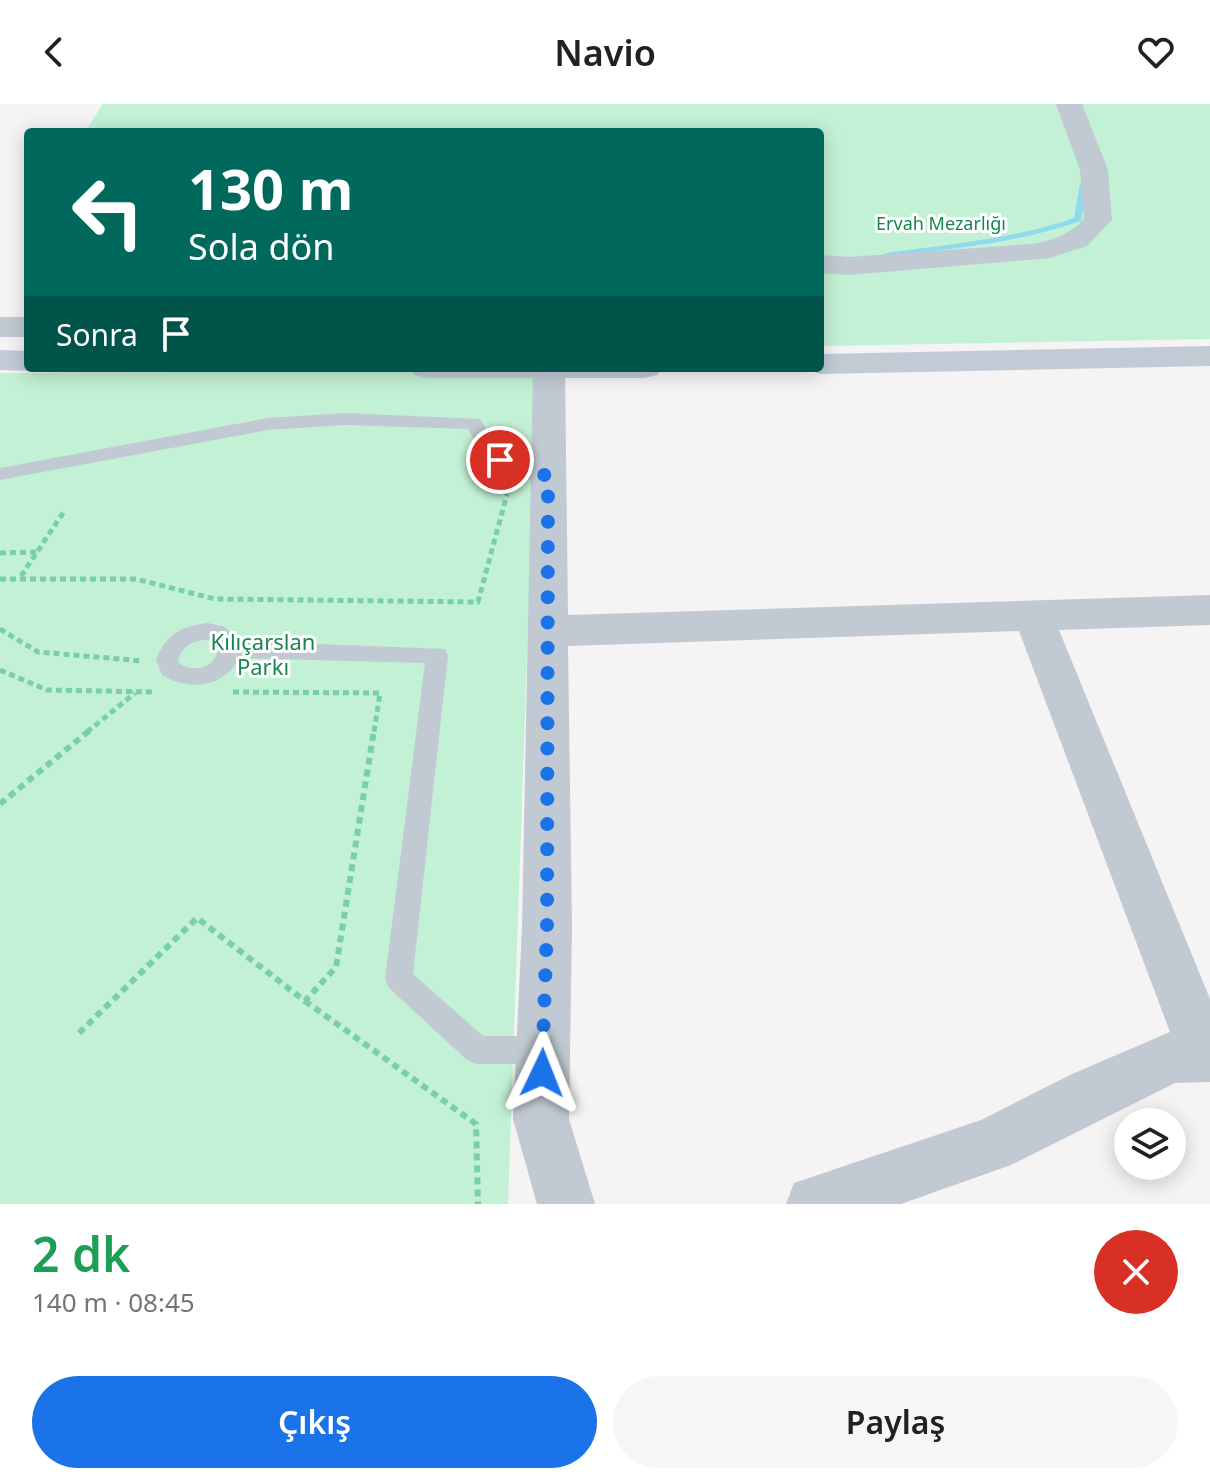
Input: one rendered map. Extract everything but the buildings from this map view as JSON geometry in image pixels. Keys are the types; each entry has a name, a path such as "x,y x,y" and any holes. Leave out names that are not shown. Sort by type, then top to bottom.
{"main road":[{"path":"824,364 1210,356"},
{"path":"0,360 24,361"}],"street":[{"path":"824,264 849,266 1031,253 1059,247 1084,236 1098,220 1094,170 1069,104"},
{"path":"0,327 24,327"},
{"path":"548,372 530,474 548,631 547,926 541,1119 566,1204"},
{"path":"548,631 1210,610"},
{"path":"815,1204 991,1145 1092,1093 1172,1057 1208,1056 1033,615"}],"lane":[{"path":"0,474 268,424 345,419 474,423 488,447 530,474"},
{"path":"198,632 217,633 229,642 231,649 224,665 206,676 185,677 170,669 168,662 172,647 179,640 198,632"},
{"path":"231,649 437,655 399,979 477,1050 543,1050"}],"path":[{"path":"0,579 136,579 215,599 478,602 530,474"},
{"path":"21,577 65,510"},
{"path":"0,553 38,552"},
{"path":"0,629 38,652 168,662"},
{"path":"0,670 47,690 167,692"},
{"path":"0,804 136,692"},
{"path":"228,692 380,693 336,967 305,1001"},
{"path":"79,1033 197,918 305,1001 476,1124 478,1204"}],"green space":[{"name":"Ervah Mezarlığı","path":"103,104 1210,104 1210,339 824,346 824,128 88,128"},
{"name":"Kılıçarslan Parkı","path":"537,372 508,1204 0,1204 0,373"}],"waterway":[{"path":"886,255 1007,239 1078,219 1083,185"}],"route":[{"path":"500,460 513,474 548,475 547,926 542,1073"}]}
